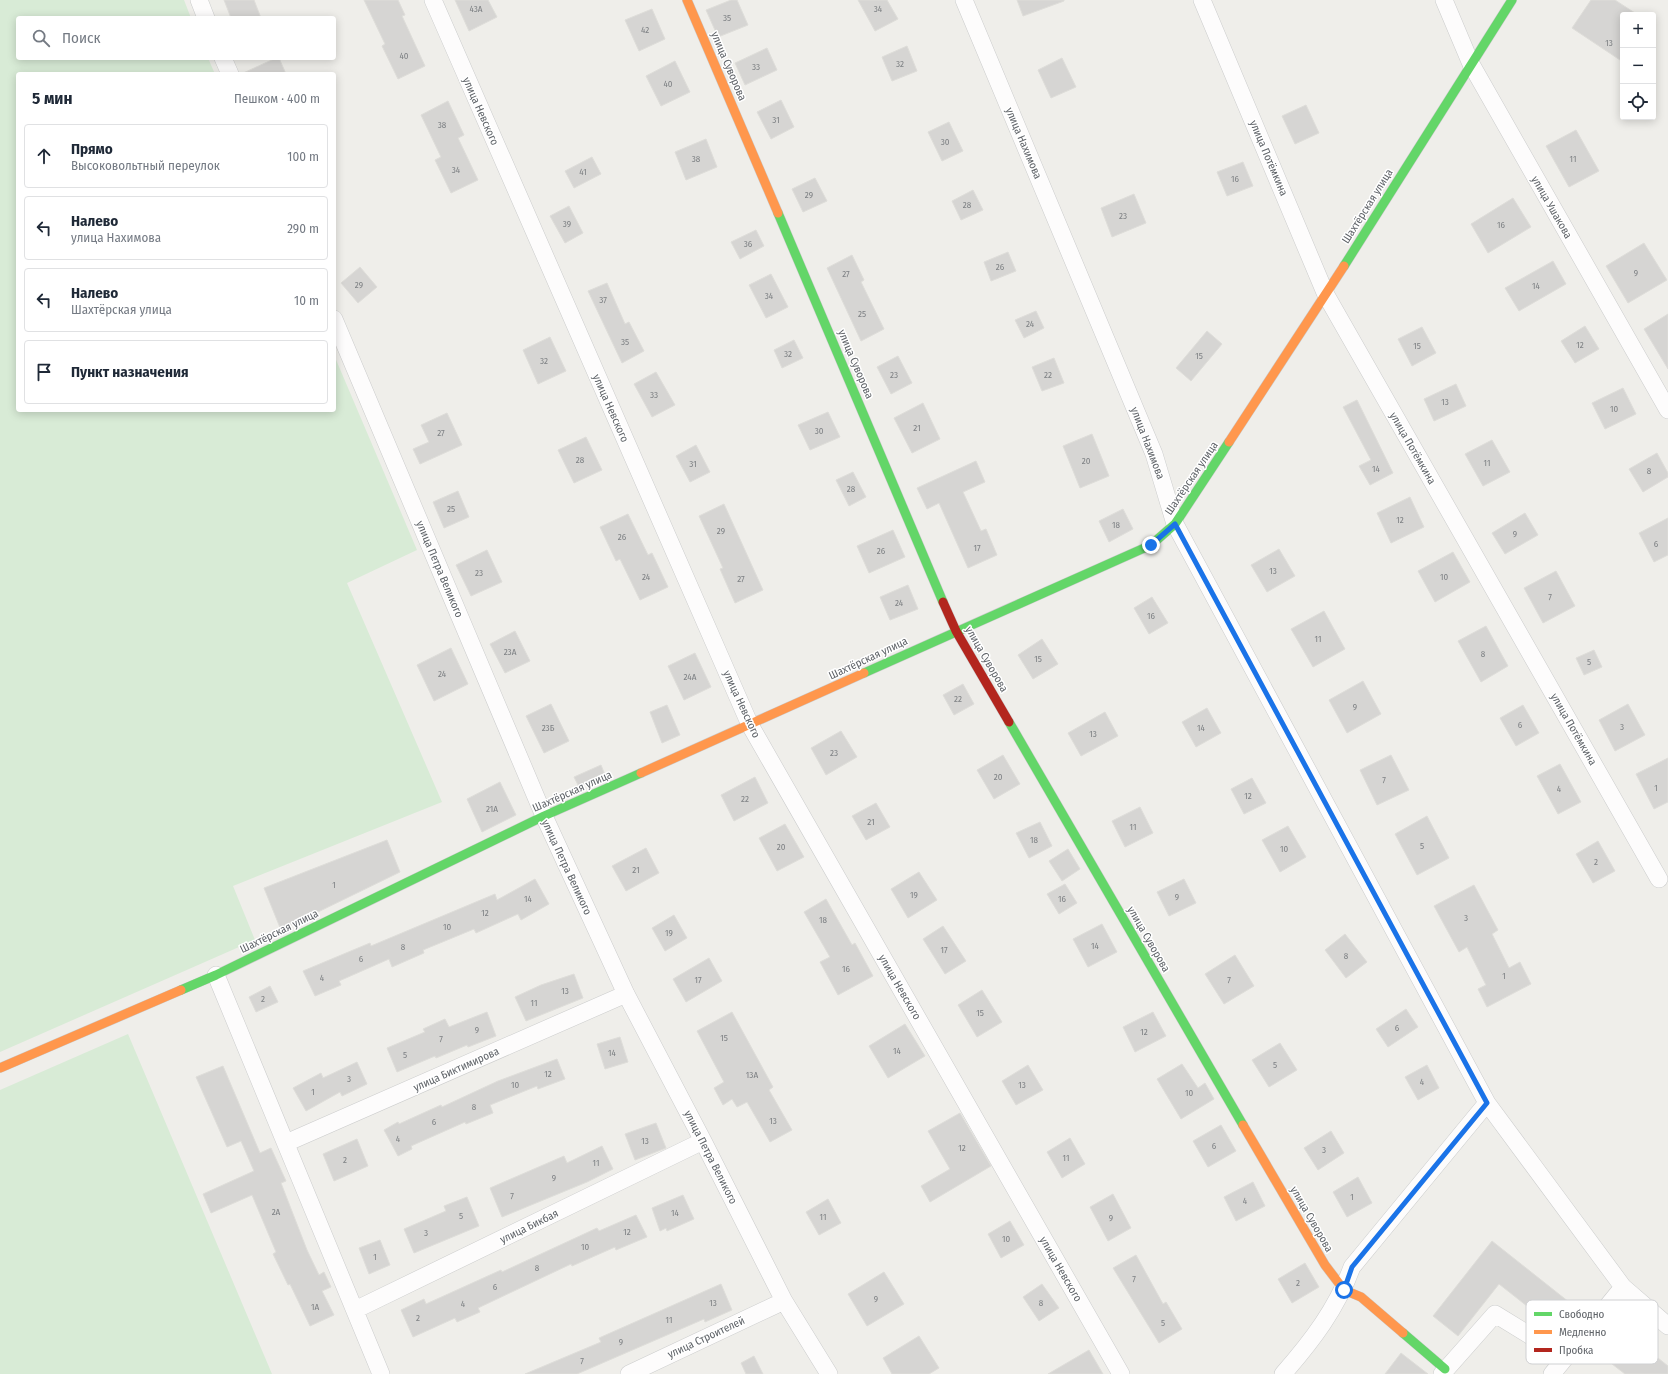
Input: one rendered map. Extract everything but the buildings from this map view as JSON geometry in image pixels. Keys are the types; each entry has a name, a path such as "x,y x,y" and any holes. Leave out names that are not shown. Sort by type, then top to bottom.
{"street":[{"path":"199,0 205,16"},
{"name":"улица Невского","path":"433,0 750,725 1121,1374"},
{"name":"улица Суворова","path":"687,0 956,631 1325,1265 1344,1290"},
{"name":"улица Нахимова","path":"964,0 1154,454 1175,524 1487,1103 1623,1287 1638,1300"},
{"name":"улица Потёмкина","path":"1202,0 1326,295 1659,878"},
{"name":"улица Ушакова","path":"1444,0 1471,64 1668,410"},
{"name":"Шахтёрская улица","path":"0,1068 216,974 544,816 1151,545 1175,524 1326,295 1512,0"},
{"path":"224,60 229,72"},
{"name":"улица Петра Великого","path":"336,324 544,816 626,994 784,1301 829,1374"},
{"path":"216,974 381,1374"},
{"name":"улица Биктимирова","path":"286,1143 626,994"},
{"path":"1283,1374 1313,1340 1344,1290 1352,1267 1487,1103"},
{"name":"улица Бикбая","path":"355,1310 703,1141"},
{"path":"1612,1300 1623,1287"},
{"path":"1344,1290 1361,1297 1443,1371 1495,1314 1526,1333"},
{"name":"улица Строителей","path":"629,1374 784,1301"},
{"name":"улица Нахимова","path":"1658,1317 1668,1326"},
{"path":"1552,1374 1560,1364"}],"green space":[{"path":"0,0 184,0 190,16 16,16 16,60 209,60 214,72 16,72 16,412 336,412 336,360 417,550 347,583 442,802 233,886 255,940 0,1052"},
{"path":"128,1034 272,1374 0,1374 0,1090"}],"traffic: fast":[{"path":"1344,266 1512,0"},
{"path":"778,213 943,602"},
{"path":"864,673 1151,545 1175,524 1229,442"},
{"path":"1009,722 1243,1125"},
{"path":"181,990 216,975 544,816 641,773"},
{"path":"1403,1333 1445,1369"}],"traffic: slow":[{"path":"687,0 778,213"},
{"path":"1229,442 1344,266"},
{"path":"641,773 864,673"},
{"path":"0,1068 181,990"},
{"path":"1243,1125 1325,1265 1344,1290 1361,1297 1403,1333"}],"traffic: jam":[{"path":"943,602 956,631 1009,722"}],"route":[{"path":"1151,545 1175,524 1487,1103 1352,1267 1344,1290"}]}
